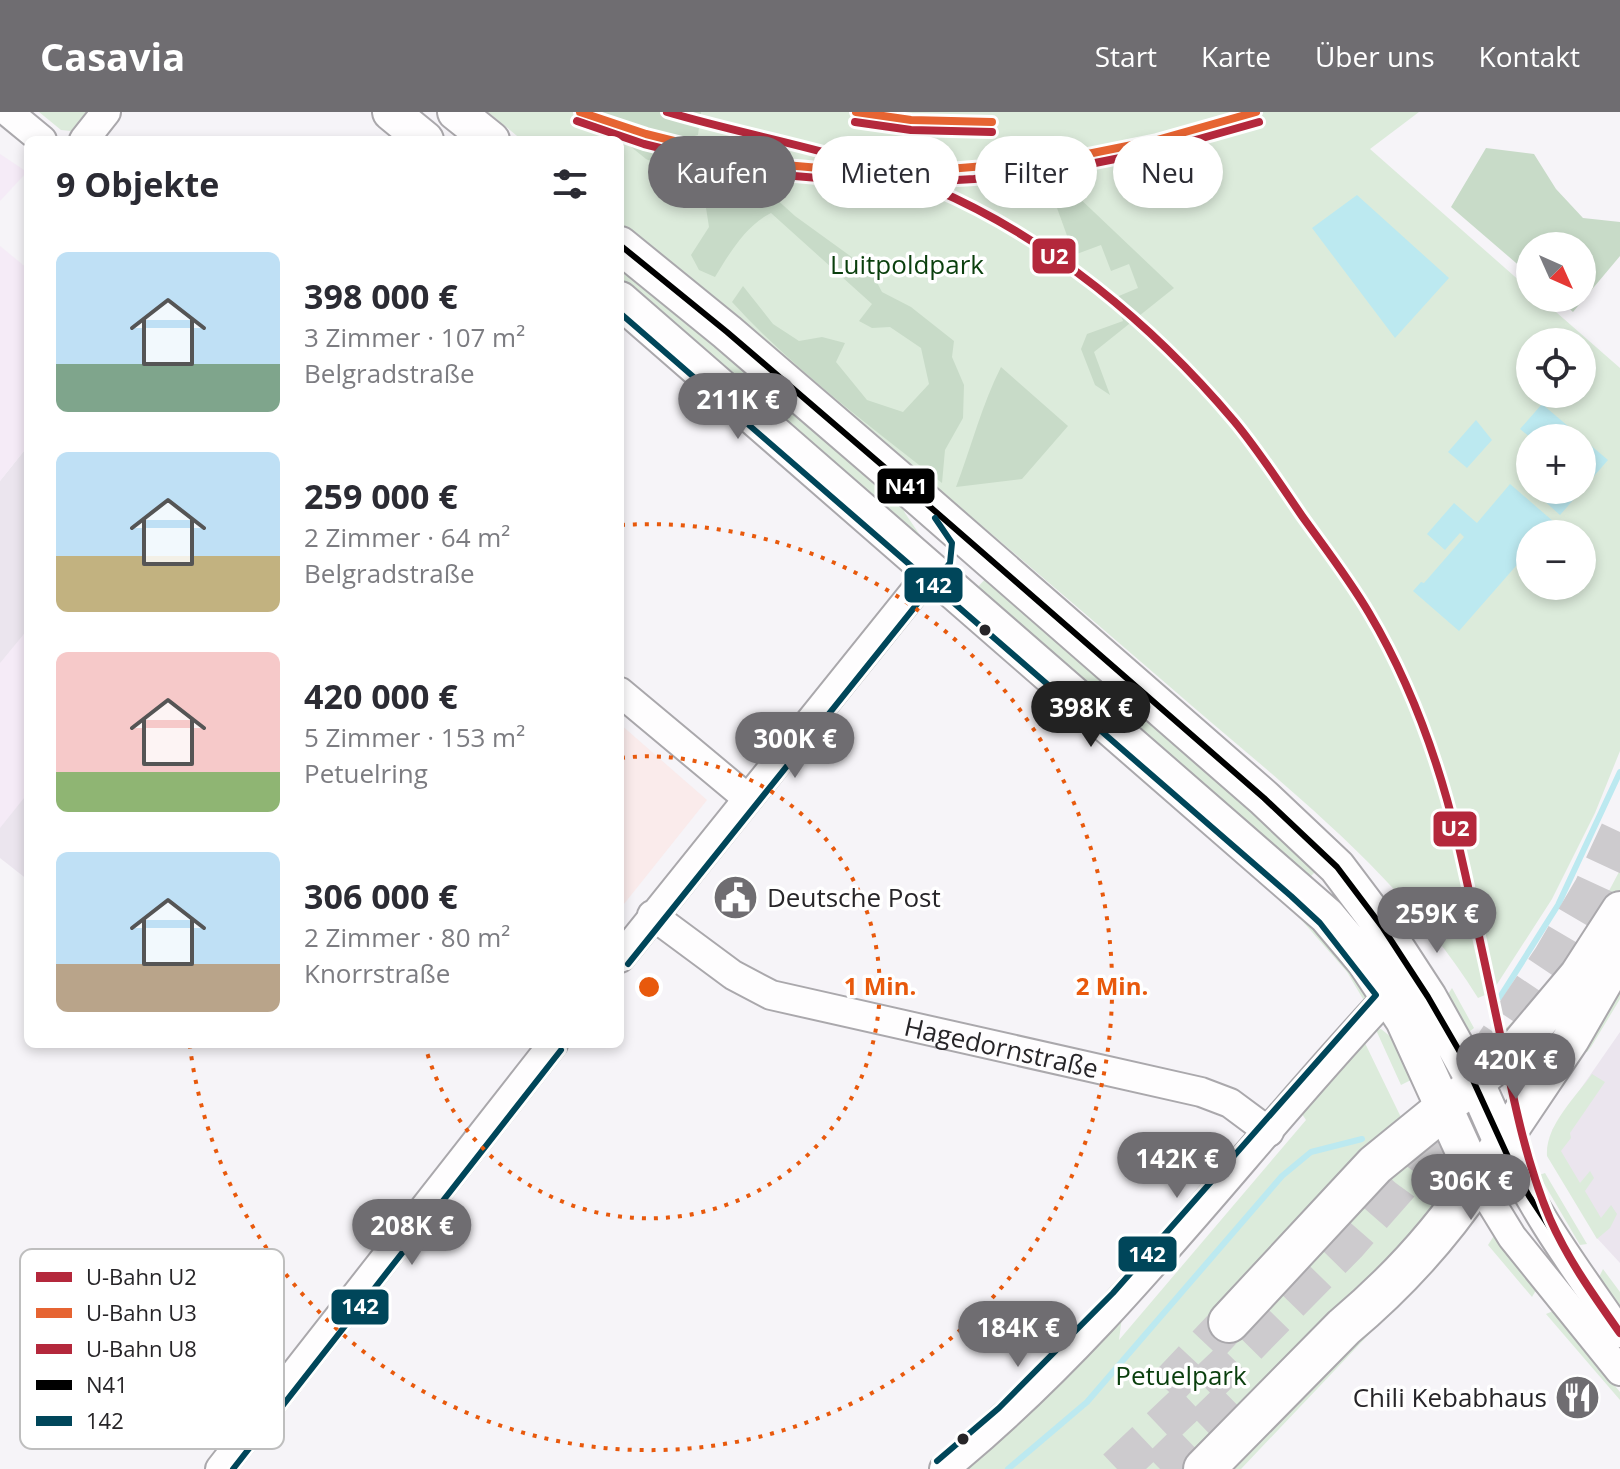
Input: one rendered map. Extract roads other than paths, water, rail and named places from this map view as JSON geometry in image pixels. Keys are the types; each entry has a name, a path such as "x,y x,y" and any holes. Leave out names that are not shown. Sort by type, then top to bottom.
{"highway":[{"path":"1229,1322 1375,1165 1445,1108"},
{"path":"1204,1469 1406,1266 1455,1212 1477,1180"}],"main road":[{"path":"391,112 420,136"},
{"path":"456,112 486,136"},
{"path":"624,248 897,478 1242,779 1337,867 1428,997 1476,1083 1502,1142"},
{"path":"624,303 1327,916 1389,995 1404,1020 1477,1180"},
{"path":"1298,889 1312,885 1324,872 1321,853"},
{"path":"1327,916 1330,903 1343,893 1356,893"},
{"path":"1445,1108 1514,1051 1578,975 1620,910"},
{"path":"1477,1180 1571,1039 1620,954"}],"street":[{"path":"8,112 37,136"},
{"path":"87,136 106,112"},
{"path":"624,953 931,571"},
{"path":"624,695 747,798"},
{"name":"Hagedornstraße","path":"652,915 733,975 771,995 1201,1092 1230,1103 1269,1132"},
{"path":"944,1469 993,1429 1065,1359 1165,1253 1389,995"},
{"path":"284,1387 550,1048"},
{"path":"1502,1142 1529,1196 1620,1333"},
{"path":"1477,1180 1512,1237 1620,1371"},
{"path":"220,1469 236,1449"}],"water":[{"path":"1357,195 1449,278 1395,338 1312,228"},
{"path":"1538,408 1547,408 1566,424 1524,424"},
{"path":"1476,420 1492,440 1467,468 1448,452"},
{"path":"1596,450 1608,460 1596,474"},
{"path":"1510,484 1516,489 1516,504 1533,504 1552,520 1516,520 1516,566 1459,631 1413,591 1421,582 1424,583 1464,537 1460,533 1445,550 1427,534 1454,503 1477,523"},
{"path":"1548,504 1570,504 1560,515"}],"waterway":[{"path":"1500,997 1558,905 1620,772"},
{"path":"1008,1469 1087,1402 1282,1176 1311,1152 1362,1139"}],"tunnel":[{"path":"1117,1469 1231,1361 1347,1243 1398,1185 1553,958 1594,888 1620,832"},
{"path":"1166,1389 1229,1322"},
{"path":"1160,1469 1235,1396"}],"metro line":[{"name":"U3","path":"580,112 646,134 762,163 888,174 1058,160 1157,140 1256,112"},
{"name":"U2","path":"667,112 868,165 900,175 975,208 1057,258 1096,287 1169,351 1243,432 1361,600 1410,694 1432,750 1457,838 1533,1174 1565,1249 1620,1333"},
{"name":"U3","path":"856,112 911,120 992,122"},
{"name":"U8","path":"577,121 621,136"},
{"name":"U8","path":"855,122 911,130 992,132"},
{"name":"U8","path":"624,137 760,173 889,184 1060,170 1160,150 1259,122"}],"place":[{"name":"Deutsche Post","path":"736,897"},
{"name":"Chili Kebabhaus","path":"1578,1397"}],"park label":[{"name":"Luitpoldpark","path":"907,264"},
{"name":"Petuelpark","path":"1181,1375"}]}
